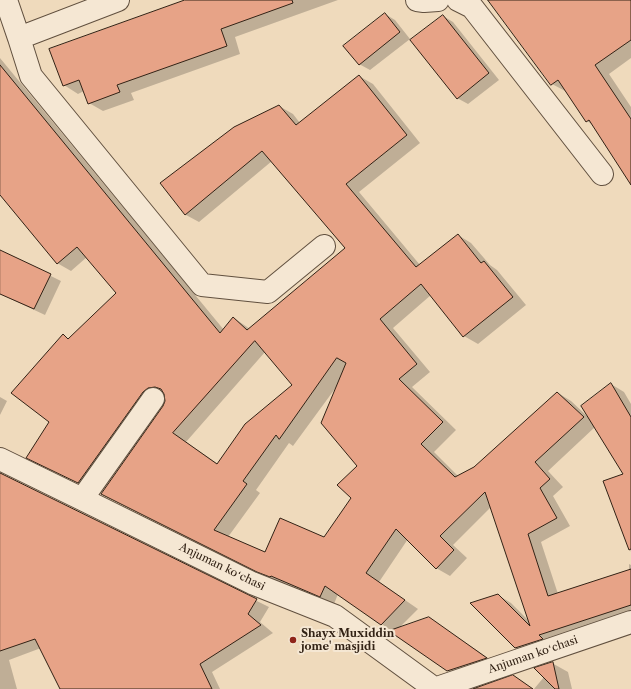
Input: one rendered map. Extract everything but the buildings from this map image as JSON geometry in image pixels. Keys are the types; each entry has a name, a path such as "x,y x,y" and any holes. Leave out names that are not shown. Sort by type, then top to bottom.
{"street":[{"path":"6,0 31,76 202,284 268,292 324,246"},
{"path":"417,0 438,0"},
{"path":"458,0 472,7 602,174"},
{"path":"19,38 114,1"},
{"path":"82,498 153,399"},
{"name":"Anjuman koʻchasi","path":"0,459 82,498 252,583 335,616 434,689 631,622"}],"place":[{"name":"Shayx Muxiddin jome' masjidi","path":"293,640"}]}
